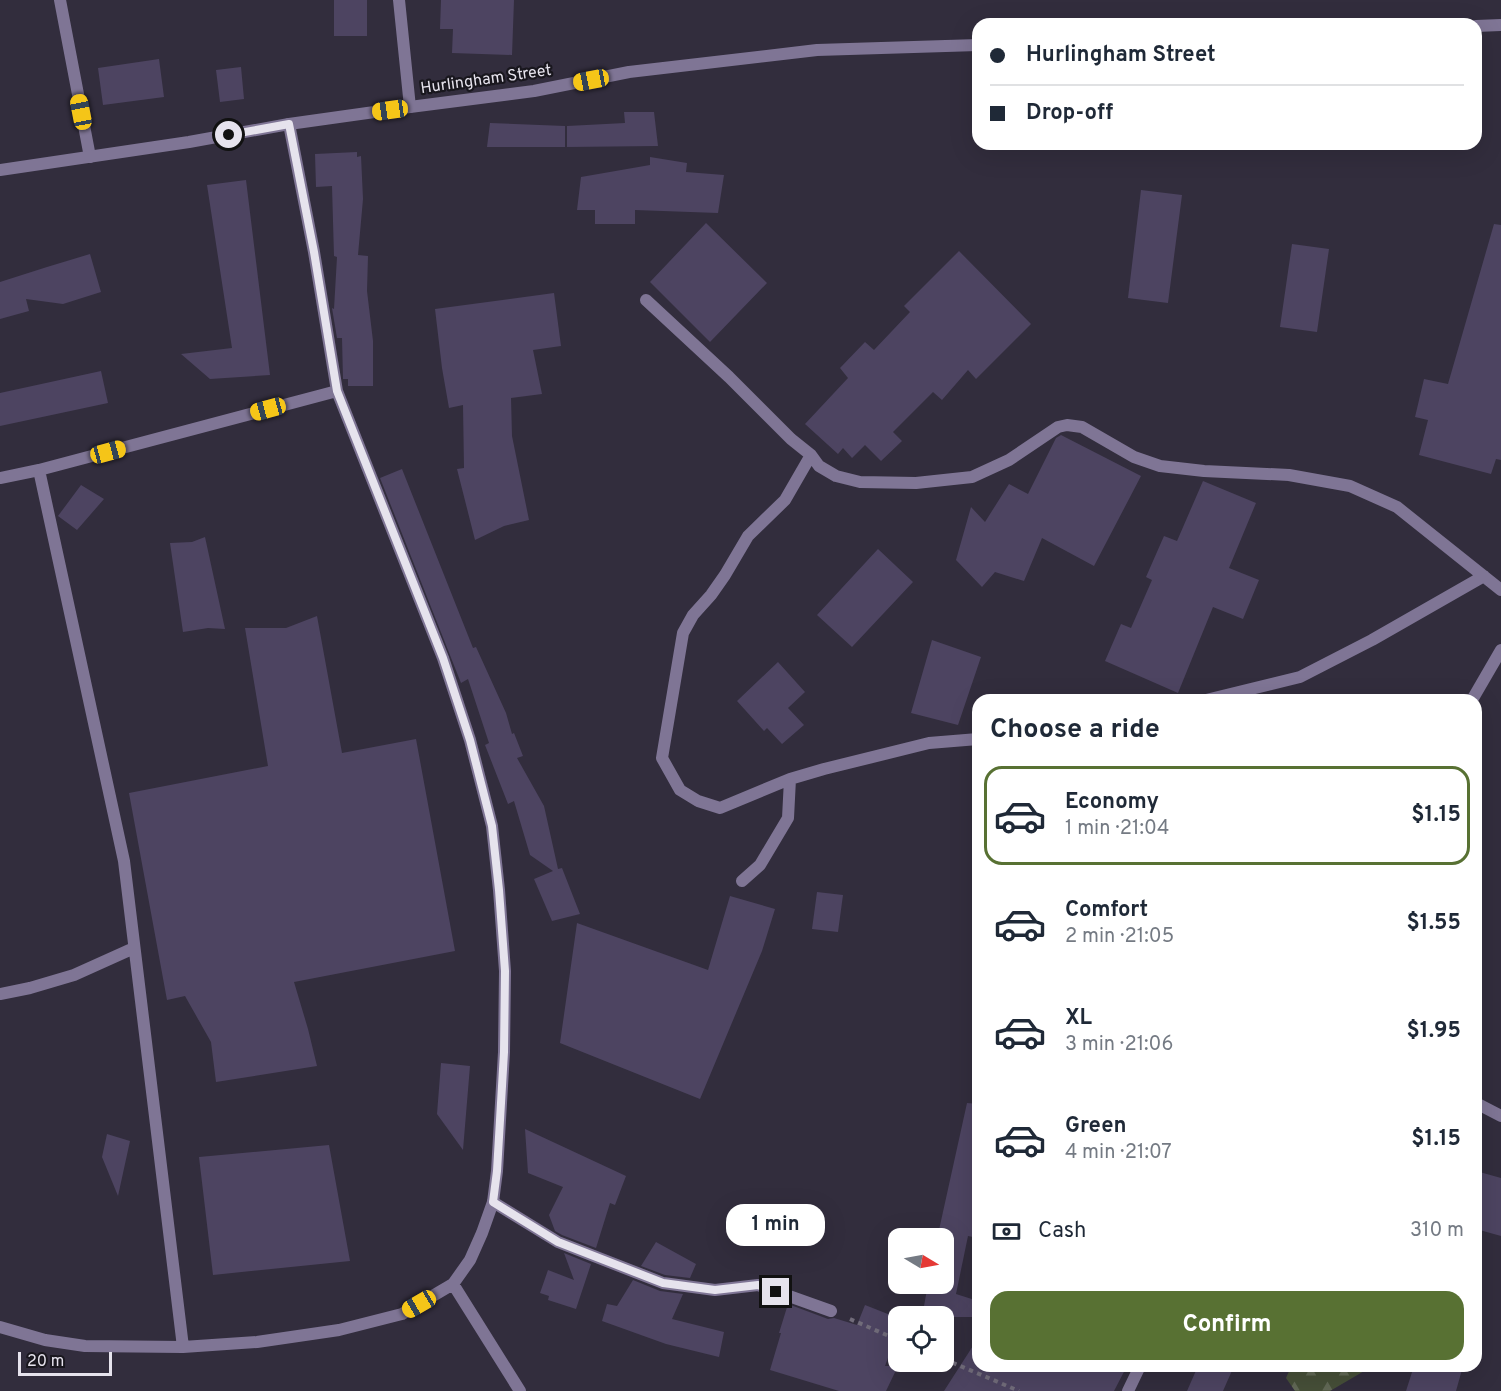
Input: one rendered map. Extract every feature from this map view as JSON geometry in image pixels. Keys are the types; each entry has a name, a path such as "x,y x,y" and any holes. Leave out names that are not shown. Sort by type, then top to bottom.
{"street":[{"path":"60,0 90,157"},
{"path":"399,0 410,107"},
{"path":"1482,26 1501,25"},
{"name":"Hurlingham Street","path":"0,170 189,142 289,124 534,91 629,72 817,50 972,45"},
{"path":"0,1327 45,1340 85,1346 183,1347 257,1342 339,1330 402,1314 453,1284 470,1260 493,1202 504,1052 505,971 492,826 470,740 443,658 337,391 314,252 289,124"},
{"path":"645,300 729,377 819,466 836,476 860,482 916,483 972,477 1009,460 1058,427 1067,425 1082,427 1134,457 1160,466 1204,471 1289,475 1350,486 1397,507 1501,590"},
{"path":"0,478 39,470 337,391"},
{"path":"810,455 785,500 748,536 725,575 693,615 683,633 662,758 680,790 698,801 720,808 790,779 929,743 972,739"},
{"path":"39,470 124,861 183,1347"},
{"path":"1230,694 1300,676 1372,640 1484,576"},
{"path":"1475,694 1501,650"},
{"path":"742,881 760,865 788,818 790,779"},
{"path":"0,994 74,975 134,948"},
{"path":"1482,1106 1501,1116"},
{"path":"493,1202 558,1242 663,1283 715,1290 758,1285 831,1311"},
{"path":"453,1284 520,1391"},
{"path":"1128,1391 1137,1372"}],"path":[{"path":"831,1311 888,1336"},
{"path":"954,1363 972,1371"},
{"path":"974,1372 1019,1391"}],"green space":[{"path":"1288,1372 1362,1372 1330,1391 1295,1391 1286,1378"}],"building":[{"path":"334,0 367,0 367,36 334,36"},
{"path":"441,0 514,0 512,55 452,53 453,29 440,29"},
{"path":"159,59 164,97 103,105 98,68"},
{"path":"241,67 244,99 220,102 216,70"},
{"path":"624,112 654,112 658,146 567,147 567,126 625,123"},
{"path":"490,123 565,126 565,147 487,147"},
{"path":"357,152 357,157 361,156 363,199 358,255 368,256 367,291 373,341 373,386 348,386 348,379 343,379 342,338 337,338 332,308 334,309 337,257 334,256 332,186 316,187 315,154"},
{"path":"650,157 687,163 686,172 724,175 718,213 635,210 635,224 595,224 595,210 577,210 581,177 650,165"},
{"path":"246,180 270,375 210,379 181,354 232,348 207,185"},
{"path":"1141,190 1182,195 1168,303 1128,298"},
{"path":"706,223 767,283 710,342 650,282"},
{"path":"1494,224 1501,225 1501,460 1496,459 1491,474 1419,455 1428,420 1415,417 1424,379 1448,384"},
{"path":"1292,244 1329,249 1317,332 1280,327"},
{"path":"959,251 1031,324 976,379 968,370 942,400 933,392 893,432 902,441 881,461 865,445 852,458 843,448 838,454 805,424 848,378 840,368 865,342 874,350 910,312 904,306"},
{"path":"90,254 101,292 63,304 26,299 29,311 0,319 0,282"},
{"path":"554,293 561,346 533,350 542,394 511,398 512,436 529,520 504,526 475,540 457,469 464,468 463,405 449,408 435,309"},
{"path":"101,371 108,403 0,426 0,393"},
{"path":"1061,435 1141,476 1094,566 1042,538 1024,581 995,572 982,587 956,560 971,507 985,522 1009,484 1028,494 1056,438"},
{"path":"402,469 473,648 476,647 506,713 512,734 514,733 523,756 517,758 544,806 558,869 562,868 580,914 552,921 534,879 553,871 530,855 514,801 508,804 485,745 489,743 468,679 461,683 380,478"},
{"path":"1203,481 1256,503 1229,568 1259,580 1243,619 1213,607 1178,693 1105,661 1121,624 1131,628 1152,580 1146,577 1164,536 1177,541"},
{"path":"81,485 104,499 77,530 58,516"},
{"path":"205,537 225,629 208,628 183,632 170,543 192,542"},
{"path":"878,549 913,582 852,647 817,615"},
{"path":"317,616 342,753 416,739 455,951 294,982 317,1066 216,1082 211,1042 185,996 167,1000 129,793 268,766 245,628 286,628"},
{"path":"932,640 981,657 958,725 911,713"},
{"path":"778,662 805,692 788,708 804,725 782,744 767,728 764,731 737,701"},
{"path":"817,892 843,895 838,932 812,929"},
{"path":"730,896 775,909 762,951 700,1099 560,1043 577,923 708,970"},
{"path":"441,1063 470,1066 463,1150 437,1114"},
{"path":"967,1103 972,1103 972,1237 968,1236 956,1294 972,1299 972,1317 954,1317 954,1306 924,1306 926,1294 954,1294 954,1228 939,1228"},
{"path":"525,1129 626,1176 615,1205 610,1203 596,1248 555,1231 549,1215 563,1187 528,1173"},
{"path":"107,1134 130,1141 118,1196 102,1157"},
{"path":"329,1145 350,1261 213,1275 199,1157"},
{"path":"1482,1173 1501,1178 1501,1236 1482,1231"},
{"path":"656,1242 696,1264 690,1278 665,1275 641,1266"},
{"path":"564,1253 591,1264 576,1309 548,1300 549,1296 540,1293 548,1270 574,1280"},
{"path":"633,1280 660,1291 683,1294 672,1319 724,1332 719,1357 666,1344 602,1321 607,1304 617,1306"},
{"path":"788,1304 828,1319 834,1318 857,1325 865,1305 888,1314 888,1358 885,1366 888,1366 888,1372 895,1372 886,1391 839,1391 770,1370 781,1333 779,1333"},
{"path":"972,1347 972,1372 1124,1372 1114,1391 944,1391"},
{"path":"1195,1372 1231,1372 1223,1391 1187,1391"},
{"path":"1412,1372 1461,1372 1456,1391 1406,1391"}],"route":[{"path":"229,135 289,124 314,252 337,391 443,658 470,740 492,826 505,971 504,1052 493,1202 558,1242 663,1283 715,1290 758,1285 776,1292"}]}
